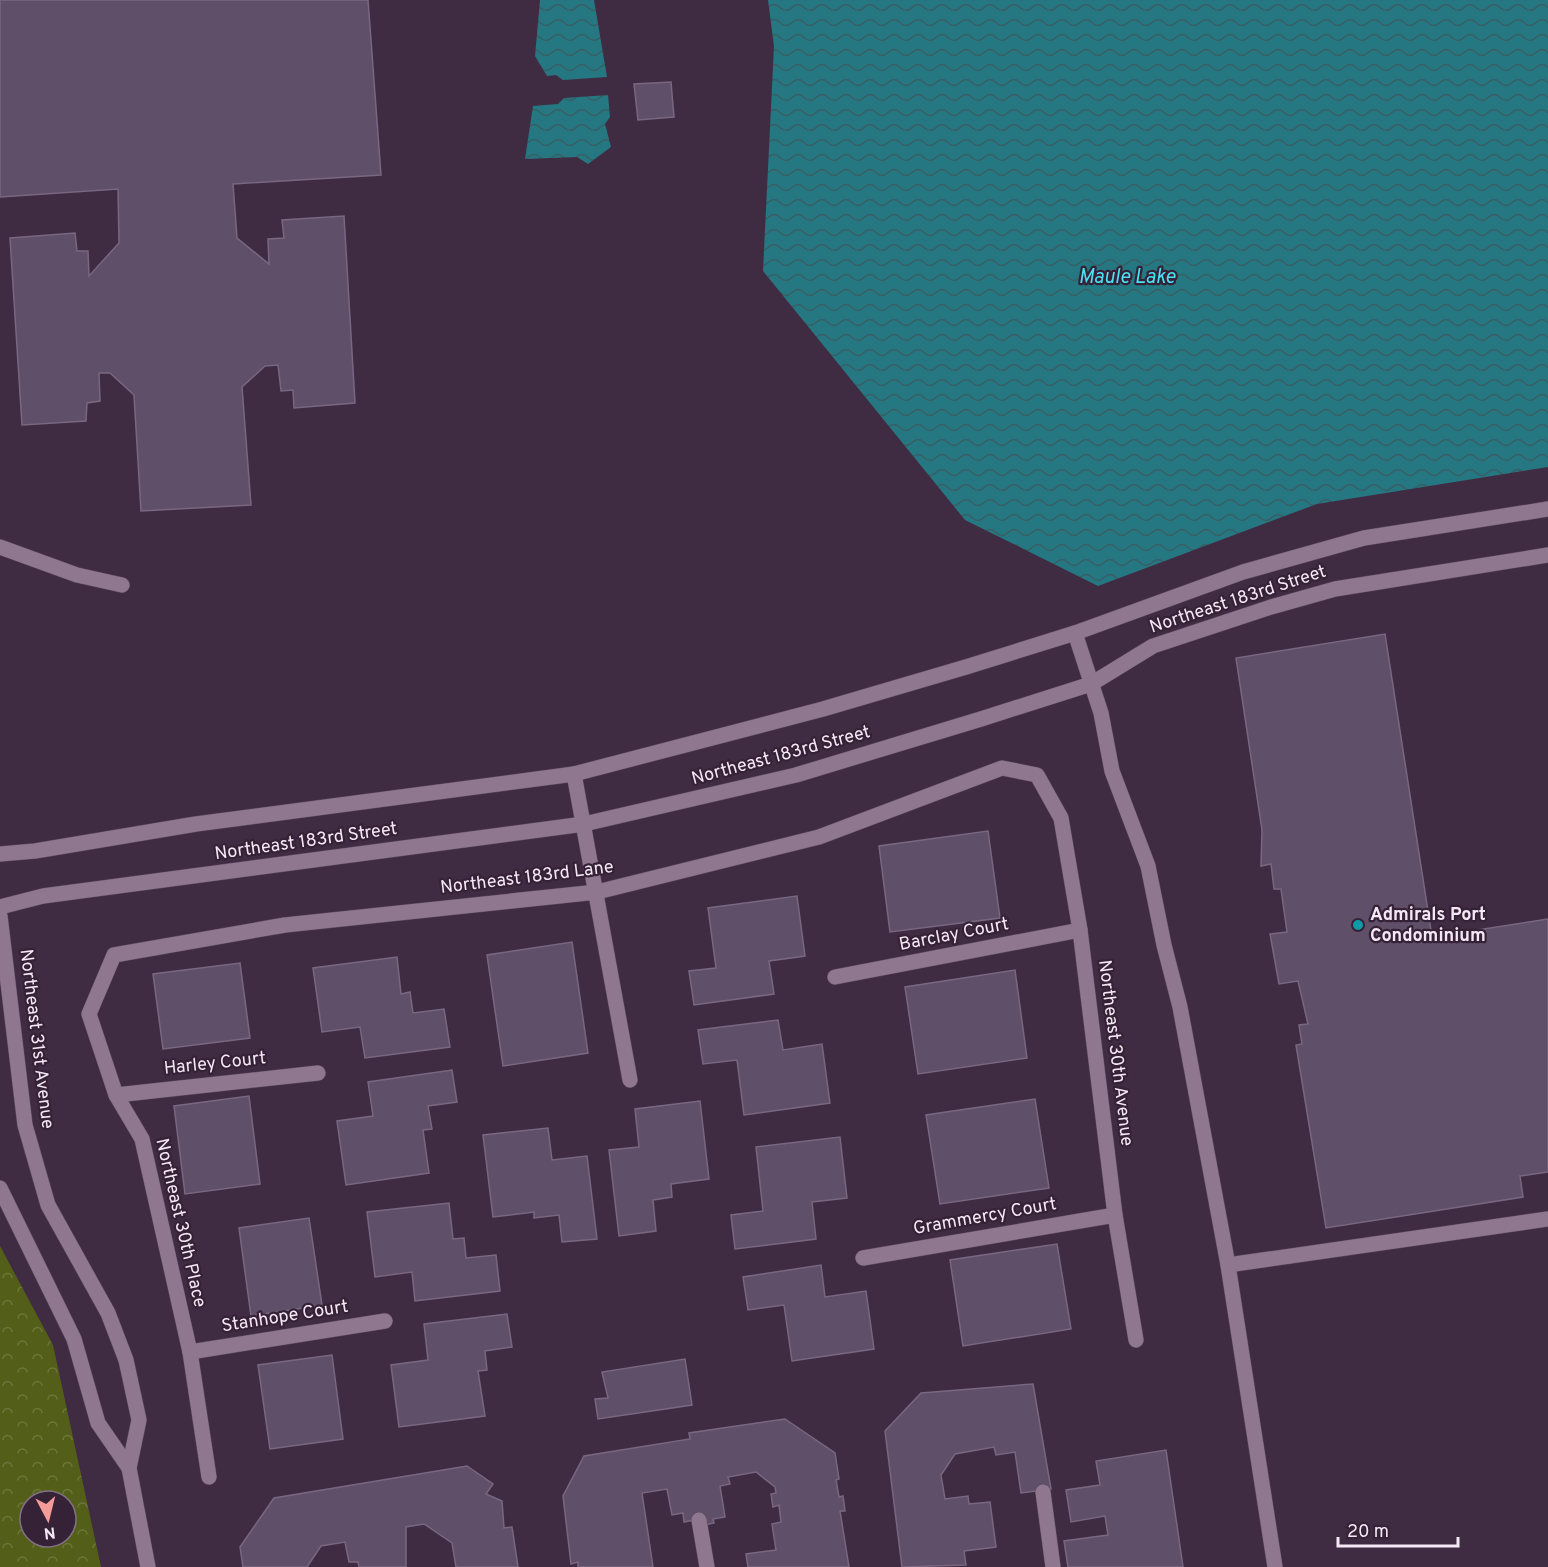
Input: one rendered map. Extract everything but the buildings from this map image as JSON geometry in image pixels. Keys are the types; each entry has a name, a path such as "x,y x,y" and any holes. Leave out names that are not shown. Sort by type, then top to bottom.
{"street":[{"name":"Northeast 183rd Street","path":"0,854 35,851 270,814 574,774 823,709 1075,633 1243,572 1364,538 1548,509"},
{"path":"0,547 77,575 122,585"},
{"name":"Northeast 183rd Street","path":"0,907 43,896 584,824 796,776 1091,684 1154,646 1271,607 1335,589 1548,555"},
{"path":"1075,633 1101,713 1112,771 1148,866 1164,945 1180,1006 1228,1264 1275,1567"},
{"name":"Northeast 183rd Lane","path":"114,955 285,925 597,892 819,837 1002,768 1037,775"},
{"path":"574,774 630,1080"},
{"name":"Northeast 30th Avenue","path":"1037,775 1061,818 1080,930 1115,1215 1136,1340"},
{"name":"Northeast 31st Avenue","path":"0,916 26,1125 48,1205 108,1313 126,1360 139,1420 129,1468 148,1567"},
{"name":"Barclay Court","path":"835,977 1080,930"},
{"name":"Northeast 30th Place","path":"114,955 89,1014 116,1095 142,1139 190,1352 209,1477"},
{"name":"Harley Court","path":"116,1095 318,1073"},
{"name":"Northeast 31st Avenue","path":"0,1188 74,1339 98,1423 129,1468"},
{"name":"Grammercy Court","path":"863,1258 1115,1215"},
{"path":"1228,1264 1548,1219"},
{"name":"Stanhope Court","path":"190,1352 385,1320"},
{"path":"1043,1492 1053,1567"},
{"path":"699,1521 707,1567"}],"green space":[{"path":"0,1246 53,1345 101,1567 0,1567"}],"water":[{"path":"540,0 594,0 607,77 563,80 556,75 547,76 535,56"},
{"name":"Maule Lake","path":"768,0 1548,0 1548,467 1317,504 1098,586 965,520 763,271 774,46"},
{"path":"608,95 610,117 605,124 611,147 588,164 577,157 525,159 533,106 558,104 564,98"}],"place":[{"name":"Admirals Port Condominium","path":"1358,925"}]}
